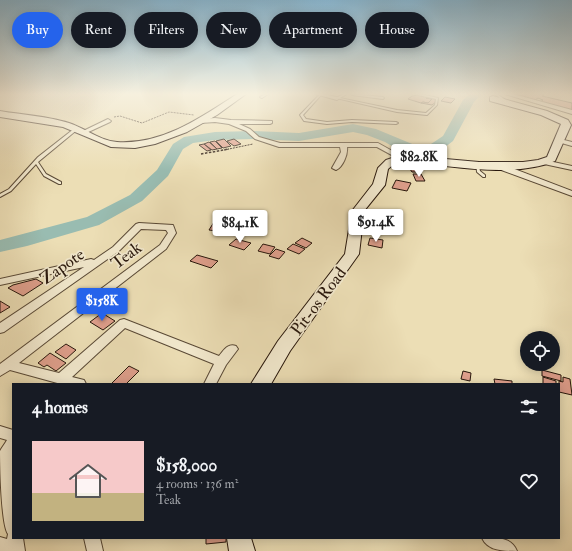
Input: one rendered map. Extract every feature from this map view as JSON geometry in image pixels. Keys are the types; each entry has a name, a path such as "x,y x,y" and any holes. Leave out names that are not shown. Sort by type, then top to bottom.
{"street":[{"path":"37,120 52,122 79,131 103,142 117,145 135,144 165,138 203,120"},
{"path":"212,120 230,122 270,122"},
{"path":"230,122 248,130 256,138 279,145 378,144 401,158 496,165 539,164 547,162 551,159 566,124 559,120"},
{"path":"79,131 108,121"},
{"path":"560,140 572,144"},
{"path":"336,168 344,152 343,144"},
{"name":"Pit-os Road","path":"262,383 284,346 352,254 358,211 380,185 383,168 390,162 401,158"},
{"path":"547,162 572,168"},
{"path":"496,165 572,194"},
{"name":"Teak","path":"4,368 163,247 172,233 170,227 139,226"},
{"name":"Zapote","path":"0,329 96,261 116,249 139,226"},
{"path":"2,283 96,261"},
{"path":"62,378 124,323 221,362"},
{"path":"210,383 221,362 232,349"},
{"path":"4,368 62,378 77,383"},
{"path":"0,432 12,436"},
{"path":"12,445 5,457 4,484 12,523"},
{"path":"92,539 95,551"},
{"path":"239,539 242,551"},
{"path":"491,539 509,551"},
{"path":"0,545 16,546"}],"lane":[{"path":"305,120 327,123 352,121 396,123"},
{"path":"0,196 10,190 36,162 79,131"},
{"path":"36,162 45,175 60,183"},
{"path":"477,164 478,171 484,176"}],"path":[{"path":"132,120 142,123 150,120"},
{"path":"201,154 248,144 279,145"}],"building":[{"path":"224,139 231,146 223,148 216,141"},
{"path":"234,139 241,144 234,146 227,141"},
{"path":"215,141 222,148 217,149 210,142"},
{"path":"209,142 217,149 212,150 204,144"},
{"path":"204,144 211,150 207,151 199,145"},
{"path":"408,166 417,166 421,172 412,172"},
{"path":"413,174 421,174 425,181 416,181"},
{"path":"396,180 411,183 407,191 392,188"},
{"path":"214,222 229,224 225,232 209,230"},
{"path":"302,238 312,243 306,248 295,243"},
{"path":"370,238 383,240 382,248 368,245"},
{"path":"236,239 251,243 244,250 229,245"},
{"path":"263,244 275,247 270,254 258,251"},
{"path":"293,244 305,249 299,254 287,249"},
{"path":"276,249 285,252 279,259 269,256"},
{"path":"197,255 218,261 211,268 190,261"},
{"path":"36,279 43,283 23,296 8,288 13,285"},
{"path":"0,301 10,307 0,313"},
{"path":"102,313 115,321 103,330 90,322"},
{"path":"66,344 76,350 66,359 55,352"},
{"path":"50,353 66,363 56,371 47,365 44,367 38,363"},
{"path":"129,366 139,371 127,383 112,383"},
{"path":"463,371 471,373 470,381 461,379"},
{"path":"542,371 561,375 561,381 542,376"},
{"path":"543,377 556,381 556,383 543,383"},
{"path":"563,377 570,379 572,395 560,392 559,381 563,382"},
{"path":"494,379 512,381 512,383 495,383"},
{"path":"206,539 226,539 226,542 206,544"}],"waterway":[{"path":"0,246 21,242 93,221 136,198 163,173 178,147 189,140 215,136 253,135 299,137 353,128 371,132 390,139 402,146 417,150 435,148 448,138 458,120"}]}
